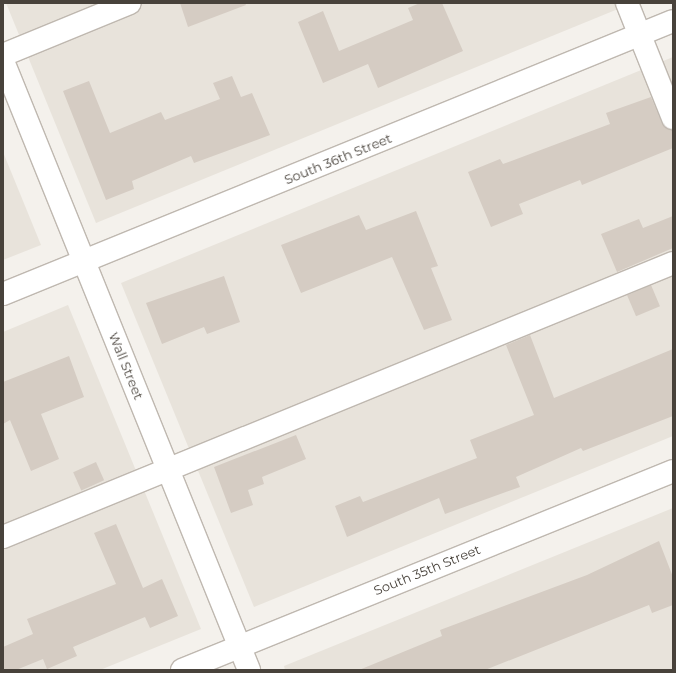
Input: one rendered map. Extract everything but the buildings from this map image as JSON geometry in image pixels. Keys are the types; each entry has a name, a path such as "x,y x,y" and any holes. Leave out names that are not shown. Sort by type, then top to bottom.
{"street":[{"path":"3,55 130,3"},
{"path":"627,3 673,118"},
{"name":"South 36th Street","path":"3,294 673,21"},
{"name":"Wall Street","path":"3,61 249,670"},
{"path":"3,537 673,263"},
{"name":"South 35th Street","path":"182,670 673,471"}],"shaded area":[{"path":"6,3 615,3 618,9 96,223"},
{"path":"673,57 673,436 254,607 121,283"},
{"path":"3,152 41,245 3,260"},
{"path":"68,305 201,629 100,670 3,670 3,332"},
{"path":"673,508 673,670 285,670 284,666"}]}
